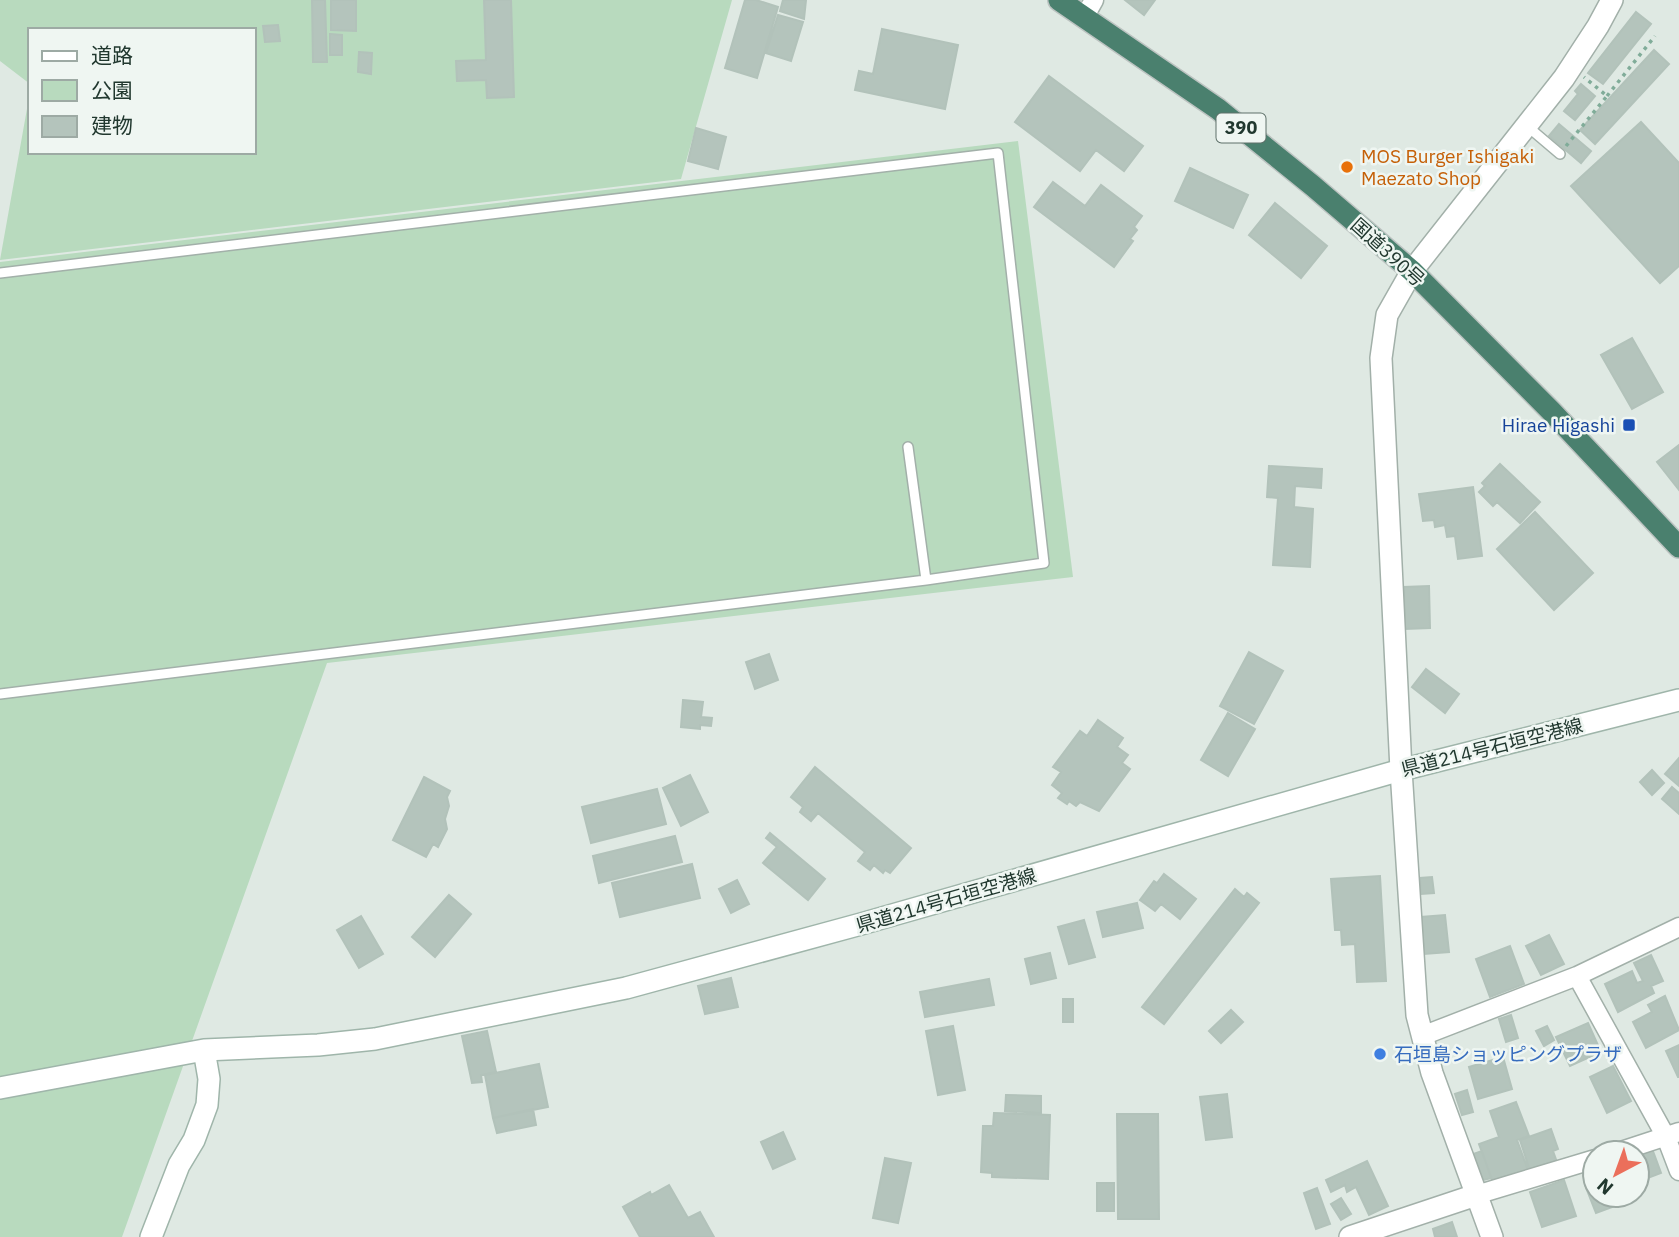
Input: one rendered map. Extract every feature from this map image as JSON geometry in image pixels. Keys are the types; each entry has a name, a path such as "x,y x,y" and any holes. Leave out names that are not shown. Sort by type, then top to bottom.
{"highway":[{"name":"国道390号","path":"1059,0 1089,8 1313,186 1412,271 1552,412 1679,547"}],"main road":[{"path":"1492,1237 1432,1073 1417,1015 1401,770 1381,358 1387,315 1412,271 1572,67 1612,0"},
{"name":"県道214号石垣空港線","path":"0,1088 204,1050 318,1045 375,1039 626,988 861,925 1401,770 1679,700"},
{"path":"151,1237 207,1105 209,1079 204,1050"},
{"path":"1350,1237 1476,1195"}],"street":[{"path":"1422,1036 1577,976 1679,927"},
{"path":"1577,976 1673,1135 1679,1171"},
{"path":"1651,1142 1673,1135"},
{"path":"1476,1195 1581,1163"}],"lane":[{"path":"1527,126 1560,154"},
{"path":"0,273 998,153 1044,563 926,580 0,694"},
{"path":"908,446 926,580"}],"path":[{"path":"1574,137 1655,36"},
{"path":"1572,67 1607,96"}],"green space":[{"path":"0,0 732,0 681,179 0,260 28,103 28,154 256,154 256,28 28,28 28,82 0,61"},
{"path":"1018,141 1073,577 327,663 122,1237 0,1237 0,262"}],"building":[{"path":"312,0 325,0 327,62 313,62"},
{"path":"331,0 356,0 356,31 331,30"},
{"path":"484,0 511,0 514,97 487,98 486,80 457,81 456,61 486,60"},
{"path":"745,0 756,0 778,7 757,78 725,68"},
{"path":"783,0 806,0 804,19 780,11"},
{"path":"1125,0 1155,0 1144,15"},
{"path":"1636,12 1651,24 1603,84 1588,73"},
{"path":"778,15 803,22 791,61 766,53"},
{"path":"278,25 280,41 265,42 263,26"},
{"path":"882,29 958,45 945,109 855,90 859,71 873,74"},
{"path":"330,34 342,35 342,55 330,55"},
{"path":"1654,50 1669,64 1595,144 1580,130"},
{"path":"359,52 372,53 371,74 358,72"},
{"path":"1049,76 1143,146 1124,171 1096,150 1080,171 1015,122"},
{"path":"1581,84 1595,96 1575,120 1564,111 1578,94 1575,91"},
{"path":"1641,122 1679,163 1679,266 1660,283 1571,186"},
{"path":"1559,124 1591,151 1581,163 1549,136"},
{"path":"696,128 726,137 718,169 688,161"},
{"path":"1190,168 1248,195 1233,228 1175,201"},
{"path":"1053,182 1085,206 1101,185 1142,216 1134,227 1137,230 1130,239 1133,241 1114,267 1034,207"},
{"path":"1275,203 1327,246 1301,278 1249,235"},
{"path":"1632,338 1663,392 1632,409 1601,355"},
{"path":"1679,445 1679,490 1657,462"},
{"path":"1500,464 1540,502 1520,523 1497,502 1493,506 1479,492 1485,486 1482,483"},
{"path":"1269,466 1322,469 1321,488 1295,486 1294,507 1313,509 1310,567 1273,565 1278,498 1267,497"},
{"path":"1473,487 1482,556 1458,559 1455,536 1447,537 1445,525 1435,527 1434,520 1423,521 1419,494"},
{"path":"1535,512 1593,573 1554,610 1497,549"},
{"path":"1429,586 1430,628 1405,629 1404,587"},
{"path":"1249,652 1283,671 1254,724 1220,706"},
{"path":"769,654 778,680 755,689 746,662"},
{"path":"1426,669 1459,694 1445,713 1412,687"},
{"path":"683,700 703,702 701,717 712,718 711,726 700,725 700,729 681,727"},
{"path":"1228,713 1255,729 1228,776 1201,760"},
{"path":"1098,720 1123,738 1117,747 1128,755 1122,763 1130,769 1099,811 1080,802 1076,806 1069,801 1067,804 1058,798 1062,793 1052,785 1061,772 1053,767 1080,731 1087,736"},
{"path":"1679,758 1679,786 1665,774"},
{"path":"815,767 911,848 890,873 885,870 883,873 874,865 870,870 858,861 865,852 818,813 811,821 800,812 803,807 791,797"},
{"path":"1652,770 1664,783 1652,795 1640,782"},
{"path":"690,775 708,812 681,826 663,788"},
{"path":"424,777 450,791 445,819 447,829 438,847 433,844 426,857 393,840"},
{"path":"1672,787 1679,793 1679,814 1662,799"},
{"path":"657,789 666,824 591,843 582,807"},
{"path":"770,833 825,879 808,900 763,863 777,847 766,838"},
{"path":"675,836 682,862 599,883 593,856"},
{"path":"692,864 700,898 620,917 612,883"},
{"path":"1164,874 1196,899 1180,919 1161,904 1155,911 1140,900 1154,881 1157,883"},
{"path":"1380,876 1386,981 1357,982 1355,944 1342,945 1341,930 1335,930 1331,879"},
{"path":"1432,877 1434,893 1421,894 1420,878"},
{"path":"737,880 749,904 731,913 719,889"},
{"path":"1235,889 1244,897 1247,893 1259,903 1164,1024 1142,1007"},
{"path":"449,895 471,914 435,957 412,937"},
{"path":"1137,903 1143,928 1103,937 1097,912"},
{"path":"1445,915 1449,952 1424,954 1421,917"},
{"path":"361,916 383,954 359,968 337,930"},
{"path":"1084,920 1095,957 1069,964 1058,927"},
{"path":"1549,935 1564,964 1541,975 1526,946"},
{"path":"1510,946 1524,984 1490,997 1476,959"},
{"path":"1050,953 1056,978 1031,984 1025,959"},
{"path":"1651,955 1663,981 1651,986 1654,993 1618,1012 1605,984 1632,971 1637,983 1643,981 1634,963"},
{"path":"731,978 738,1007 705,1014 698,986"},
{"path":"989,979 994,1005 925,1017 920,992"},
{"path":"1665,996 1679,1030 1646,1048 1633,1022 1652,1012 1648,1005"},
{"path":"1063,999 1073,999 1073,1022 1063,1022"},
{"path":"1231,1010 1243,1022 1221,1043 1209,1031"},
{"path":"1511,1015 1518,1038 1506,1042 1499,1019"},
{"path":"1588,1023 1601,1052 1570,1066 1556,1037"},
{"path":"953,1026 965,1090 938,1095 926,1031"},
{"path":"1547,1026 1554,1040 1544,1046 1536,1031"},
{"path":"487,1031 496,1072 481,1075 482,1082 472,1083 462,1036"},
{"path":"1679,1045 1679,1077 1678,1077 1666,1051"},
{"path":"1503,1057 1512,1089 1478,1099 1469,1067"},
{"path":"539,1064 548,1107 493,1118 485,1075"},
{"path":"1613,1066 1631,1101 1607,1113 1590,1077"},
{"path":"1467,1090 1473,1112 1462,1115 1455,1094"},
{"path":"1227,1094 1232,1137 1206,1140 1200,1097"},
{"path":"1006,1095 1041,1096 1041,1113 1005,1111"},
{"path":"1516,1102 1529,1136 1517,1140 1529,1173 1494,1185 1479,1144 1499,1137 1490,1111"},
{"path":"533,1109 536,1125 497,1133 493,1118"},
{"path":"994,1113 1050,1115 1048,1179 992,1177 992,1173 981,1172 983,1126 993,1126"},
{"path":"1117,1114 1158,1114 1159,1219 1118,1219"},
{"path":"1551,1129 1558,1149 1553,1151 1558,1165 1531,1174 1520,1140"},
{"path":"783,1132 795,1159 773,1169 761,1142"},
{"path":"1651,1146 1661,1173 1651,1177"},
{"path":"1482,1151 1491,1178 1483,1180 1473,1154"},
{"path":"885,1158 911,1163 898,1223 873,1218"},
{"path":"1367,1161 1388,1206 1369,1215 1356,1187 1347,1192 1345,1185 1331,1192 1326,1180"},
{"path":"1564,1180 1576,1216 1542,1227 1530,1192"},
{"path":"1097,1183 1114,1183 1114,1211 1097,1211"},
{"path":"669,1185 688,1218 700,1212 714,1237 640,1237 623,1207"},
{"path":"1317,1188 1330,1224 1316,1229 1304,1193"},
{"path":"1341,1198 1351,1214 1341,1220 1331,1204"},
{"path":"1452,1222 1457,1237 1435,1237 1433,1229"}],"place":[{"name":"MOS Burger Ishigaki Maezato Shop","path":"1347,167"},
{"name":"Hirae Higashi","path":"1629,425"},
{"name":"石垣島ショッピングプラザ","path":"1380,1054"}]}
